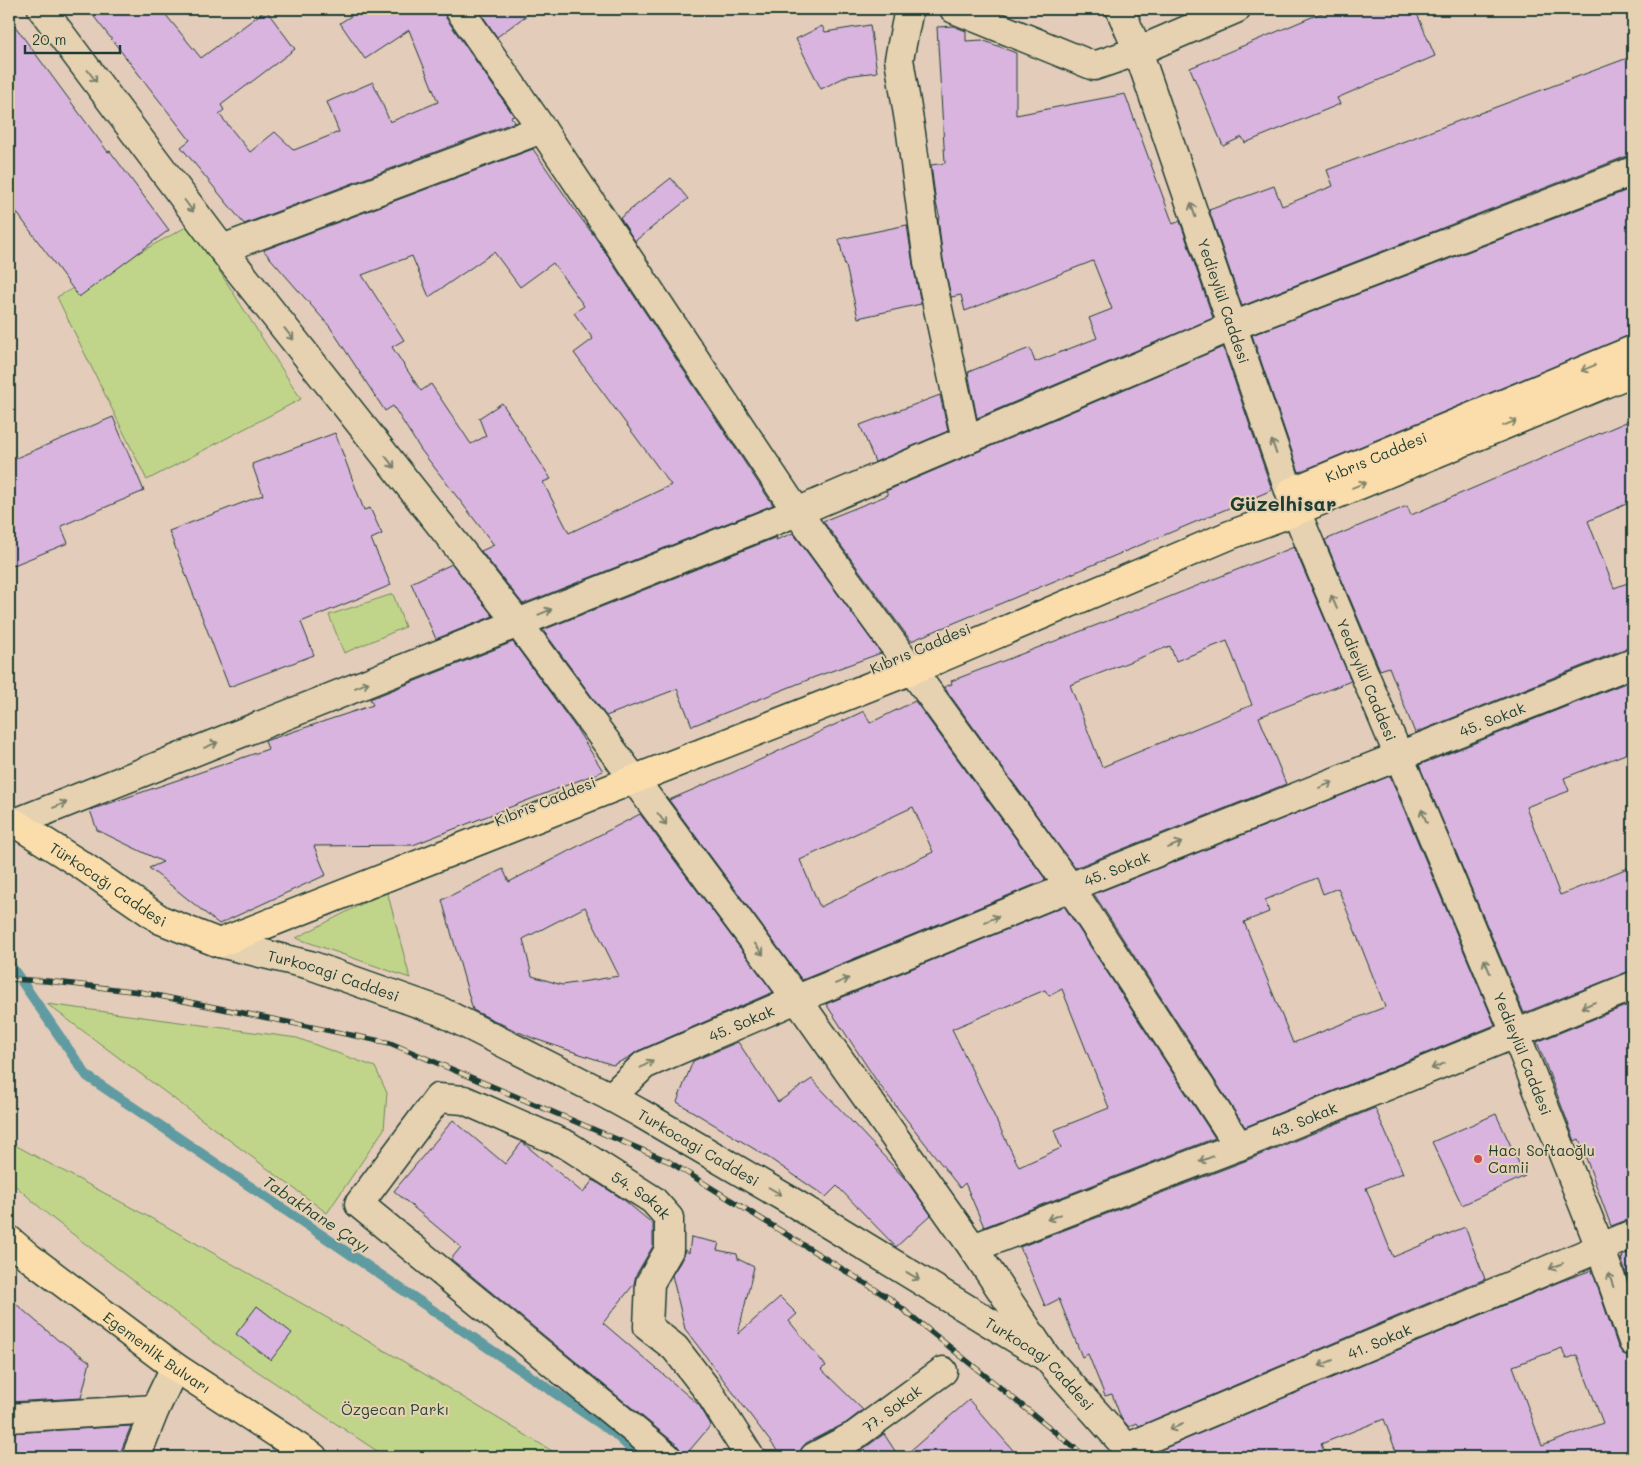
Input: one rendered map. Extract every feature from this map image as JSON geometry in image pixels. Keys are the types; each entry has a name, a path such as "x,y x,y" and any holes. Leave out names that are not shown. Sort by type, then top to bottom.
{"main road":[{"name":"Kıbrıs Caddesi","path":"211,941 907,663 1293,502 1633,350"},
{"name":"Kıbrıs Caddesi","path":"1293,502 1633,372"},
{"name":"Türkocağı Caddesi","path":"12,824 83,866 161,920 211,941"},
{"name":"Egemenlik Bulvarı","path":"9,1240 30,1258 175,1367 313,1457"}],"street":[{"path":"42,9 222,250 518,623 797,999 973,1248 1046,1357"},
{"path":"459,9 542,129 797,512 1070,887 1239,1146"},
{"path":"909,9 899,59 928,262 966,440"},
{"path":"954,9 1094,66 1138,52 1236,9"},
{"name":"Yedieylül Caddesi","path":"1120,9 1138,52 1293,502 1516,1035 1600,1247 1633,1342"},
{"path":"222,250 542,129"},
{"path":"12,824 797,512 1233,326 1633,171"},
{"name":"45. Sokak","path":"611,1097 644,1065 797,999 1070,887 1633,663"},
{"name":"Turkocagi Caddesi","path":"211,941 310,965 440,1011 611,1097 789,1200 1046,1357 1131,1452"},
{"name":"43. Sokak","path":"973,1248 1239,1146 1633,986"},
{"name":"54. Sokak","path":"667,1457 359,1204 438,1098 464,1100 567,1146 653,1200 669,1218 669,1250 650,1283 648,1327 681,1355 710,1392 750,1457"},
{"name":"41. Sokak","path":"1131,1452 1633,1234"},
{"path":"136,1457 155,1409 175,1367"},
{"name":"77. Sokak","path":"814,1457 854,1436 943,1371"},
{"path":"9,1418 155,1409"}],"green space":[{"path":"190,225 301,399 147,480 57,297"},
{"path":"393,594 405,627 344,653 329,615"},
{"path":"387,891 410,978 296,938"},
{"path":"47,1004 297,1038 375,1067 387,1093 384,1129 327,1213"},
{"name":"Özgecan Parkı","path":"9,1142 162,1224 396,1357 562,1457 386,1457 209,1339 52,1218 9,1180"}],"building":[{"path":"88,9 161,9 201,58 266,10 295,49 221,105 224,110 219,114 250,152 275,132 294,150 339,132 327,102 373,82 390,122 438,102 409,30 365,59 340,23 362,9 444,9 446,18 514,116 511,117 515,122 244,224 181,147 190,140"},
{"path":"478,9 535,9 497,37"},
{"path":"1331,9 1415,9 1435,56 1337,98 1340,104 1245,143 1242,137 1223,146 1190,68"},
{"path":"9,18 108,152 110,151 169,230 79,297 9,202"},
{"path":"870,25 877,72 847,76 821,89 796,39 822,26 825,32"},
{"path":"953,26 966,31 966,41 982,40 1016,53 1016,115 1125,94 1173,224 1180,221 1213,318 977,418 968,372 1030,348 1035,362 1097,338 1089,318 1112,309 1093,261 965,311 961,295 951,297 943,259 938,218 940,218 931,165 945,163 937,27"},
{"path":"1633,56 1633,156 1627,156 1242,306 1209,210 1274,186 1282,206 1333,186 1327,170"},
{"path":"533,149 595,237 773,505 523,604 481,551 494,545 421,450 393,406 385,411 330,327 264,250","holes":["494,252 520,287 553,263 584,306 574,313 593,339 574,353 671,485 569,533 543,482 551,479 502,403 479,418 486,436 471,444 431,384 421,391 392,347 404,340 362,275 412,256 429,297"]},
{"path":"671,178 688,199 635,241 620,218"},
{"path":"1633,188 1633,335 1299,472 1252,335"},
{"path":"907,225 921,304 858,318 839,239"},
{"path":"1223,347 1272,490 911,641 823,521 888,495 886,491"},
{"path":"940,395 948,431 875,462 860,425"},
{"path":"113,417 144,491 61,526 68,543 9,567 9,461"},
{"path":"1633,419 1633,501 1588,521 1614,588 1633,581 1633,648 1627,648 1415,733 1389,667 1380,670 1325,540 1407,506 1411,515"},
{"path":"335,433 364,510 370,508 382,534 371,539 391,585 301,622 314,655 229,687 169,531 263,495 252,464"},
{"path":"793,533 881,653 692,726 677,689 606,716 543,630 777,537 776,540"},
{"path":"1294,547 1351,681 1259,717 1286,784 1075,868 944,687 952,684 951,681","holes":["1227,641 1252,705 1102,767 1070,685 1170,646 1176,661"]},
{"path":"452,564 493,616 436,639 411,583"},
{"path":"513,642 576,728 603,771 413,845 314,846 326,875 219,924 149,868 163,862 97,830 90,810 268,749 265,741 373,705 370,699"},
{"path":"1633,680 1633,751 1564,778 1569,791 1526,807 1560,895 1633,866 1633,971 1524,1013 1419,765"},
{"path":"915,701 1046,880 802,980 669,800 734,772 864,711 870,723","holes":["913,807 933,852 820,907 800,860"]},
{"path":"1390,776 1495,1025 1245,1127 1094,894","holes":["1317,878 1323,894 1338,888 1385,1007 1293,1043 1244,922 1269,912 1265,900"]},
{"path":"640,814 773,992 638,1051 613,1065 535,1039 473,1010 442,900 503,869 509,882","holes":["585,907 619,976 562,985 532,976 523,939"]},
{"path":"1064,906 1215,1138 984,1227 965,1183 960,1188 878,1083 826,1004","holes":["1062,989 1109,1108 1054,1130 1061,1148 1019,1167 952,1029 1045,990 1049,996"]},
{"path":"1633,1003 1633,1219 1611,1226 1579,1139 1575,1141 1537,1042"},
{"path":"738,1042 778,1102 812,1079 906,1180 931,1215 896,1247 837,1186 826,1197 769,1158 677,1102 693,1061"},
{"path":"1375,1108 1403,1173 1366,1188 1393,1257 1465,1227 1485,1279 1139,1426 1137,1423 1129,1427 1121,1418 1112,1394 1105,1396 1088,1354 1082,1357 1059,1299 1045,1306 1020,1247 1245,1161"},
{"name":"Hacı Softaoğlu Camii","path":"1496,1114 1525,1176 1462,1205 1432,1142"},
{"path":"453,1120 505,1164 522,1142 583,1193 593,1180 624,1200 653,1224 653,1246 636,1275 634,1284 603,1323 699,1405 711,1425 684,1457 682,1457 677,1445 451,1259 461,1247 394,1191"},
{"path":"691,1237 719,1243 717,1250 737,1254 738,1259 754,1267 738,1334 780,1297 797,1314 789,1321 826,1366 821,1369 863,1410 846,1423 806,1443 801,1449 799,1457 782,1457 685,1329 672,1275 683,1258 685,1250 689,1253"},
{"path":"1633,1251 1633,1295 1621,1258"},
{"path":"1592,1270 1618,1347 1623,1354 1633,1357 1633,1457 1398,1457 1384,1419 1321,1444 1326,1457 1163,1457 1158,1451 1559,1282","holes":["1562,1348 1566,1359 1577,1355 1603,1423 1542,1446 1513,1366"]},
{"path":"9,1298 59,1341 90,1362 81,1398 9,1402"},
{"path":"257,1306 292,1333 271,1360 236,1334"},
{"path":"969,1400 1019,1457 903,1457"},
{"path":"131,1426 121,1451 121,1457 9,1457 9,1433"},
{"path":"884,1434 899,1457 847,1457 863,1449"}],"waterway":[{"name":"Tabakhane Çayı","path":"9,963 87,1076 614,1433 640,1457"}],"railway":[{"path":"9,979 47,981 140,992 390,1043 668,1161 889,1298 1086,1457"}],"place":[{"name":"Hacı Softaoğlu Camii","path":"1478,1159"}],"district":[{"name":"Güzelhisar","path":"1283,503"}]}
